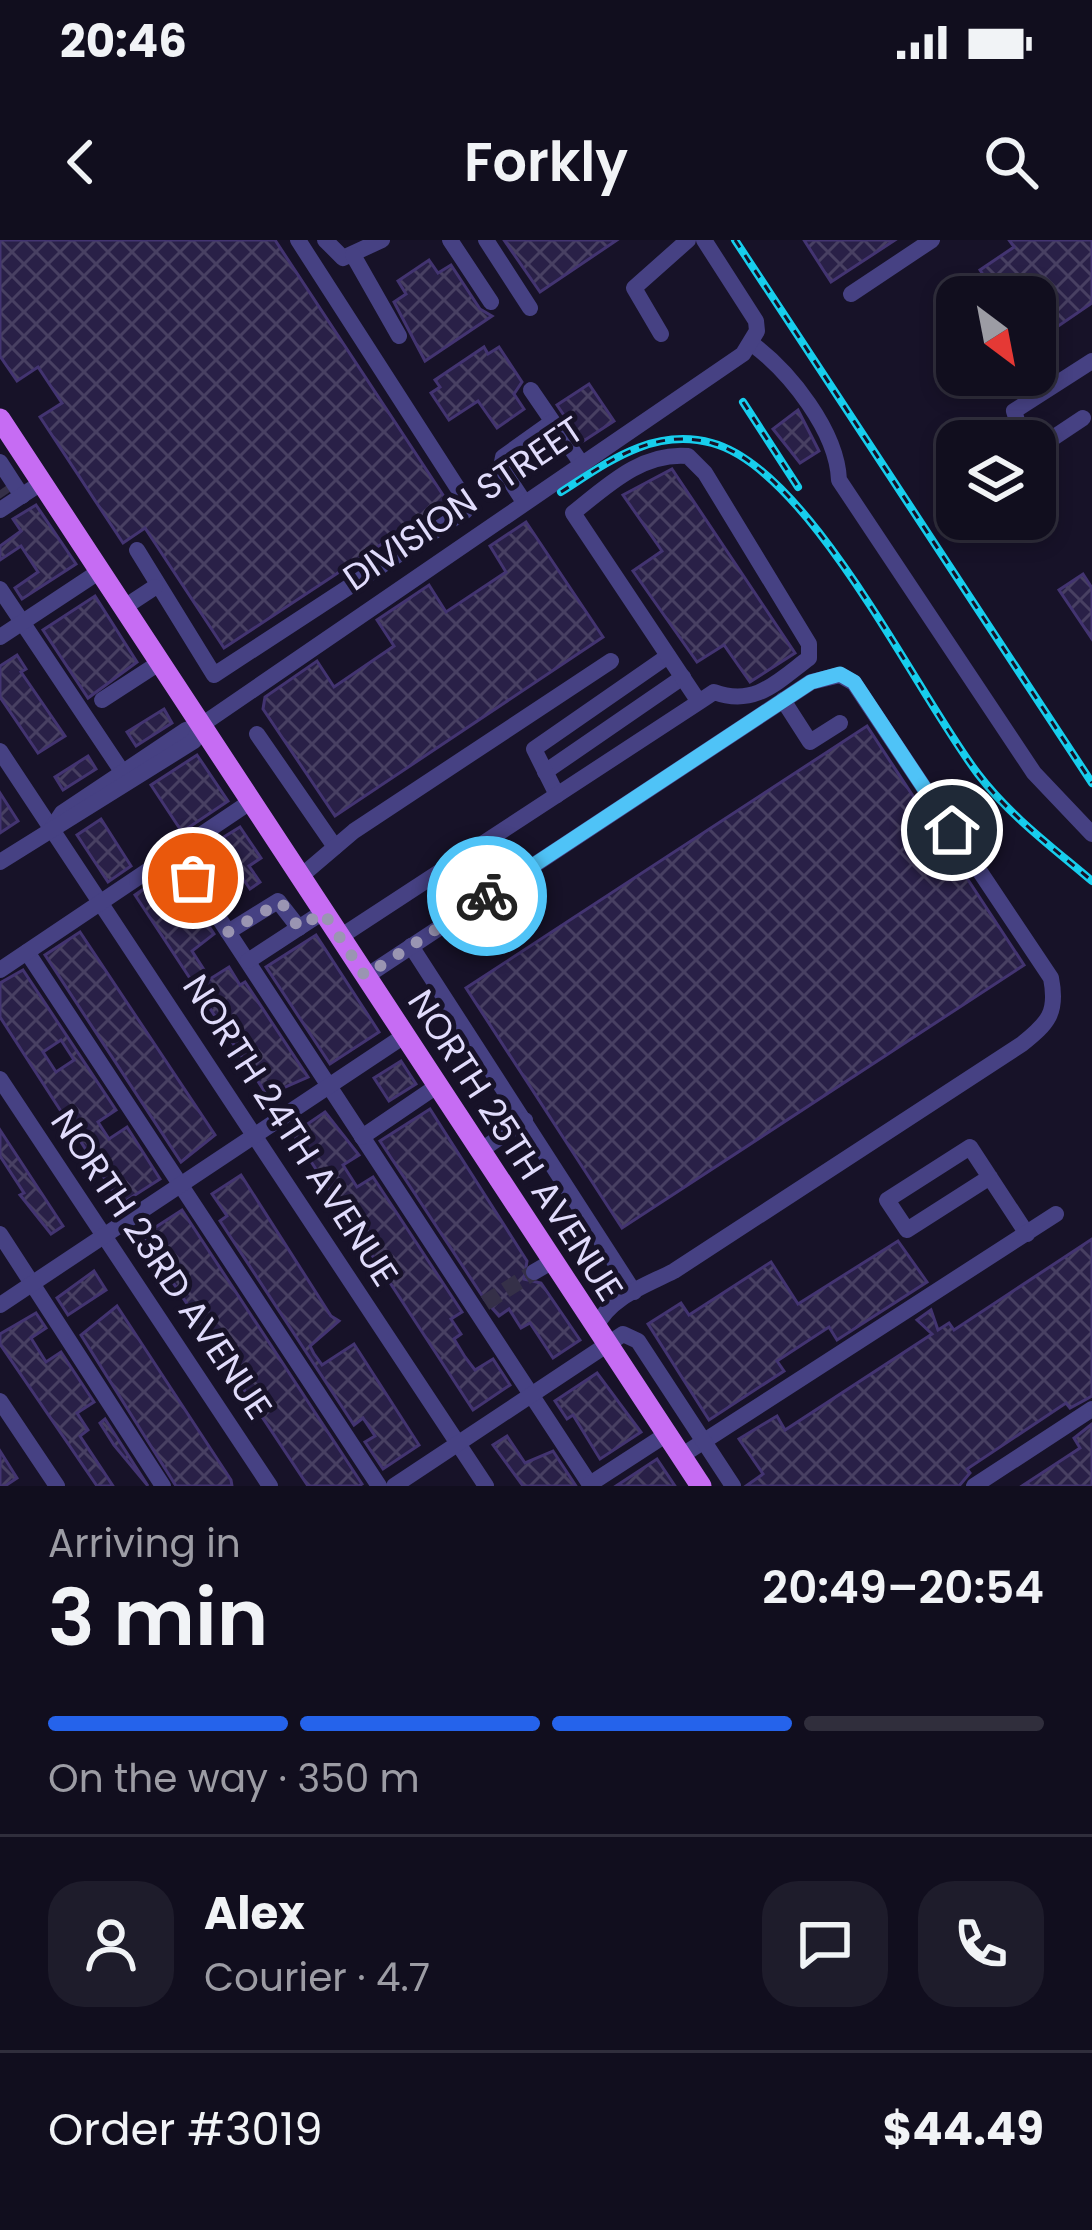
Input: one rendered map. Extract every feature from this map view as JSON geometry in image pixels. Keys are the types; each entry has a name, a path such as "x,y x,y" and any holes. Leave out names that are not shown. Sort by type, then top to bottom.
{"main road":[{"name":"NORTH 25TH AVENUE","path":"0,420 15,498 100,571 480,1151 543,1266 602,1336 701,1486"}],"street":[{"path":"298,240 464,498 465,511 481,532"},
{"path":"348,257 382,240"},
{"path":"450,240 491,302"},
{"path":"487,240 530,308"},
{"path":"662,334 634,288 688,240"},
{"path":"704,240 752,312 754,337 838,453 839,480 1034,773 1092,834"},
{"path":"851,294 930,240"},
{"path":"310,260 326,241 348,257 399,336"},
{"name":"DIVISION STREET","path":"52,828 62,813 200,726 581,463 754,337"},
{"path":"1018,420 1014,411 1092,361"},
{"path":"531,390 581,463"},
{"path":"1056,436 1083,418"},
{"path":"524,502 501,467 503,457 553,422"},
{"path":"340,937 699,702 714,692 735,700 759,696 809,658 809,644 705,473 688,456 661,454 616,478 573,513 699,702"},
{"path":"137,550 214,675 465,511"},
{"path":"417,543 433,564"},
{"path":"0,637 100,571"},
{"path":"374,573 388,594"},
{"path":"123,608 155,586"},
{"path":"0,589 122,773"},
{"path":"305,618 319,641"},
{"path":"557,795 533,749 668,656"},
{"path":"300,877 335,847 611,661"},
{"path":"102,700 159,663"},
{"path":"365,976 811,682 840,674 854,682 1051,978 1057,1004 1049,1022 1022,1044 674,1271 604,1311 602,1336"},
{"path":"545,772 682,677"},
{"path":"783,700 810,742 840,722"},
{"name":"DIVISION STREET","path":"0,862 52,828 69,824 194,741 200,726"},
{"path":"257,734 335,847"},
{"name":"NORTH 24TH AVENUE","path":"0,751 486,1486"},
{"path":"0,970 250,802"},
{"path":"175,851 362,1137 480,1305 590,1485 667,1434"},
{"path":"228,932 278,902 299,928"},
{"path":"248,961 323,912"},
{"path":"411,946 634,1292"},
{"path":"27,952 379,1486"},
{"path":"0,1304 404,1036"},
{"name":"NORTH 23RD AVENUE","path":"0,1079 270,1486"},
{"path":"362,1137 437,1086"},
{"path":"480,1151 525,1120"},
{"path":"990,1177 907,1230 887,1200 970,1147 990,1177 1027,1234"},
{"path":"681,1456 1056,1214"},
{"path":"0,1234 163,1486"},
{"path":"394,1486 532,1395 602,1336 632,1335 733,1486"},
{"path":"0,1401 57,1486"},
{"path":"974,1486 1092,1409"}],"building":[{"path":"0,240 275,240 447,501 224,648 145,528 123,543 40,417 62,403 38,367 17,381 0,356"},
{"path":"504,240 617,240 540,292"},
{"path":"804,240 895,240 831,282"},
{"path":"1009,240 1092,240 1092,303 1056,328 1056,276 984,276 980,270 1014,247"},
{"path":"429,260 438,273 451,265 480,309 492,316 425,361 394,302 406,294 398,281"},
{"path":"484,347 488,354 499,347 522,382 514,394 524,409 497,428 478,401 449,420 431,393 440,387 435,380"},
{"path":"589,384 614,421 582,442 557,405"},
{"path":"798,410 819,451 800,463 773,429"},
{"path":"672,469 795,653 750,682 724,645 697,662 633,571 662,551 623,495"},
{"path":"36,505 76,564 22,599 15,588 38,572 21,546 0,560 0,546 21,531 13,519"},
{"path":"526,522 603,637 335,816 263,709 265,697 317,661 334,687 394,646 377,620 429,585 446,612 506,572 490,546"},
{"path":"1083,574 1092,588 1092,639 1059,590"},
{"path":"95,596 137,662 88,698 43,630"},
{"path":"17,655 26,669 21,672 65,736 38,753 0,697 0,666"},
{"path":"164,709 172,723 136,746 127,732"},
{"path":"867,726 1024,965 622,1228 466,988"},
{"path":"197,755 228,801 182,832 151,785"},
{"path":"88,756 96,769 63,790 55,777"},
{"path":"0,793 18,821 0,833"},
{"path":"101,819 131,866 108,882 77,835"},
{"path":"240,827 261,858 249,866 260,882 250,889 239,873 215,889 193,856"},
{"path":"155,881 166,896 182,885 214,934 192,951 210,979 229,967 240,985 245,982 308,1077 267,1095 135,895"},
{"path":"80,932 215,1135 181,1162 45,955"},
{"path":"316,935 379,1032 330,1064 266,967"},
{"path":"23,970 116,1110 98,1122 109,1139 127,1127 160,1179 121,1204 0,1017 0,983","holes":["61,1040 74,1060 56,1072 43,1052"]},
{"path":"401,1061 416,1084 389,1101 374,1078"},
{"path":"430,1109 527,1261 524,1279 541,1283 580,1340 553,1358 530,1323 521,1328 509,1309 499,1316 485,1300 380,1141"},
{"path":"325,1112 359,1155 343,1165 357,1187 373,1177 462,1312 451,1319 461,1334 454,1339 465,1357 475,1370 493,1359 510,1385 473,1410 293,1134"},
{"path":"0,1130 63,1226 51,1234 20,1195 24,1193 0,1156"},
{"path":"241,1175 331,1316 339,1321 310,1346 314,1354 322,1365 354,1344 419,1445 383,1469 365,1442 375,1436 363,1418 354,1425 220,1221 227,1216 212,1194"},
{"path":"182,1210 362,1484 359,1486 308,1486 142,1236"},
{"path":"1092,1239 1092,1396 1070,1408 1066,1403 967,1469 970,1473 959,1486 746,1486 763,1474 739,1439 777,1416 785,1430 932,1334 917,1320 931,1310 938,1330 949,1323 954,1330"},
{"path":"898,1241 927,1282 837,1340 829,1327 777,1361 784,1371 709,1420 648,1324 681,1303 689,1315 771,1262 798,1304"},
{"path":"94,1271 106,1290 68,1315 57,1298"},
{"path":"117,1306 232,1486 176,1486 81,1335"},
{"path":"36,1313 46,1328 31,1338 46,1362 61,1352 94,1402 77,1413 88,1430 80,1436 113,1486 97,1486 0,1344 0,1334"},
{"path":"597,1373 641,1432 600,1459 573,1415 567,1419 555,1401"},
{"path":"105,1419 148,1486 114,1445 100,1423"},
{"path":"1092,1424 1092,1486 1022,1486 1080,1448 1074,1438"},
{"path":"507,1436 525,1463 553,1451 576,1486 523,1486 493,1445"},
{"path":"0,1451 17,1478 5,1486 0,1486"},
{"path":"657,1459 675,1486 616,1486"}],"tunnel":[{"path":"0,490 4,496"},
{"path":"485,1303 534,1272"}],"railway":[{"path":"735,240 1092,783"},
{"path":"743,402 798,487"},
{"path":"561,492 632,450 670,440 712,443 749,461 823,537 990,789 1092,881"}],"way so far":[{"path":"193,878 228,932 272,903 281,902 299,928 323,912 365,976 487,896"}],"route":[{"path":"487,896 811,682 840,674 854,682 952,830"}]}
